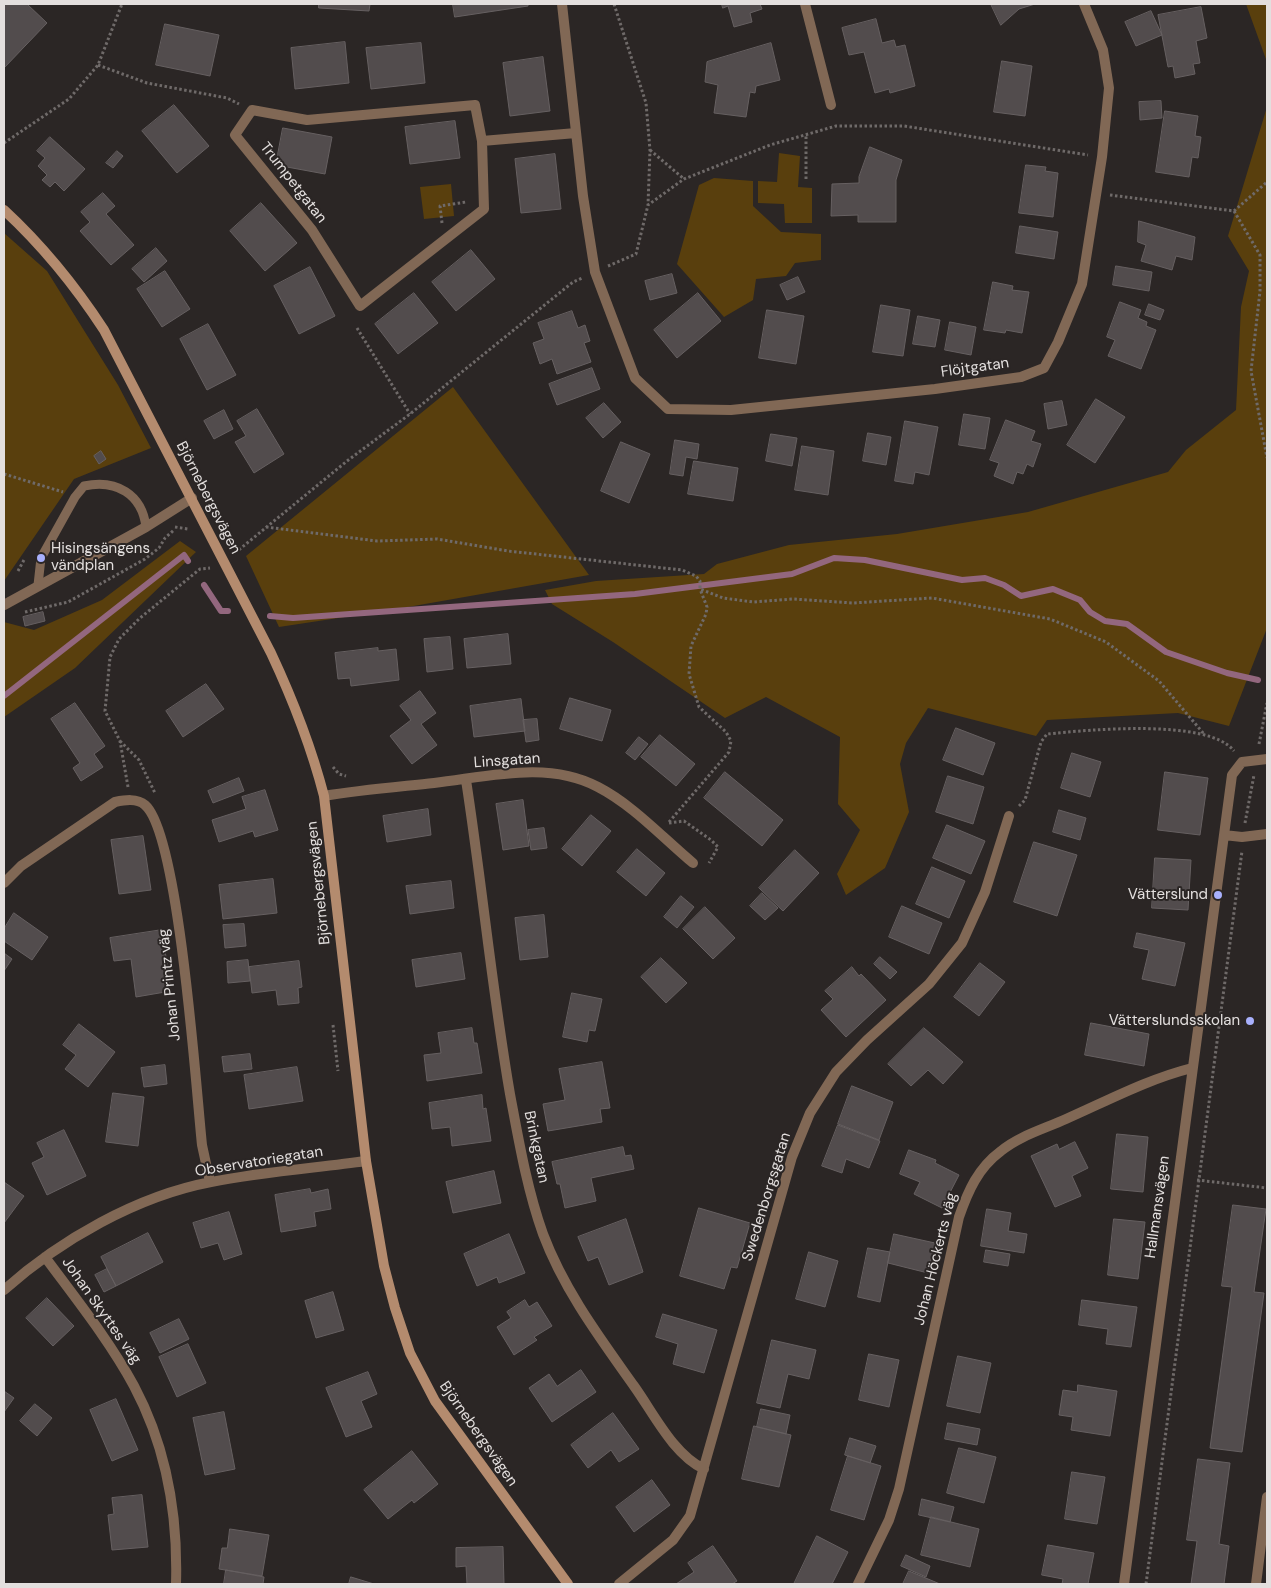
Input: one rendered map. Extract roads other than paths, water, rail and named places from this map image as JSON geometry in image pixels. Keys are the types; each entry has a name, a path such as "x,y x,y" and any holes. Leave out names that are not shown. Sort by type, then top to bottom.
{"street":[{"path":"482,141 576,134 562,4"},
{"path":"805,4 831,105"},
{"name":"Flöjtgatan","path":"576,134 595,272 602,294 634,378 668,409 731,410 935,389 1021,377 1044,368 1058,342 1082,284 1102,157 1109,88 1103,50 1084,4"},
{"name":"Trumpetgatan","path":"474,105 482,141 484,209 360,306 312,230 235,136 252,110 308,120 474,105"},
{"name":"Björnebergsvägen","path":"4,210 34,237 73,283 104,330 272,653 293,701 311,748 324,796 366,1161 384,1266 395,1308 410,1353 435,1401 568,1584"},
{"path":"4,605 146,527 192,498"},
{"name":"Hallmansvägen","path":"1124,1584 1192,1068 1218,895 1232,775 1242,762 1262,759"},
{"name":"Linsgatan","path":"324,796 542,772 580,780 598,787 625,806 693,863"},
{"name":"Brinkgatan","path":"466,780 503,1052 525,1174 544,1235 569,1290 597,1334 677,1446 695,1465 704,1469"},
{"name":"Johan Printz väg","path":"4,883 21,866 115,802 130,800 144,804 154,817 163,842 174,888 202,1145 210,1182"},
{"name":"Swedenborgsgatan","path":"619,1584 673,1540 690,1516 727,1379 792,1157 810,1113 836,1072 867,1040 929,984 962,943 985,892 1009,816"},
{"path":"1224,835 1242,837 1267,834"},
{"name":"Johan Höckerts väg","path":"858,1584 889,1520 898,1489 959,1217 967,1192 980,1171 1001,1150 1024,1138 1165,1075 1192,1068"},
{"name":"Observatoriegatan","path":"4,1290 62,1244 110,1218 161,1196 210,1182 366,1161"},
{"name":"Johan Skyttes väg","path":"45,1257 104,1336 134,1386 154,1429 167,1474 173,1509 177,1556 176,1584"},
{"path":"1256,1584 1267,1497"}],"lane":[{"path":"38,585 40,558 75,497 84,486 105,484 128,491 137,501 145,516 146,527"}],"waterway":[{"path":"4,696 184,555 188,561"},
{"path":"270,616 293,618 635,594 792,574 834,558 865,560 962,580 985,578 1004,585 1021,596 1053,589 1080,600 1090,612 1105,621 1127,624 1166,652 1227,673 1258,680"},
{"path":"204,585 221,611 228,611"}],"place":[{"name":"Hisingsängens vändplan","path":"41,558"},
{"name":"Vätterslund","path":"1218,895"},
{"name":"Vätterslundsskolan","path":"1250,1021"}]}
